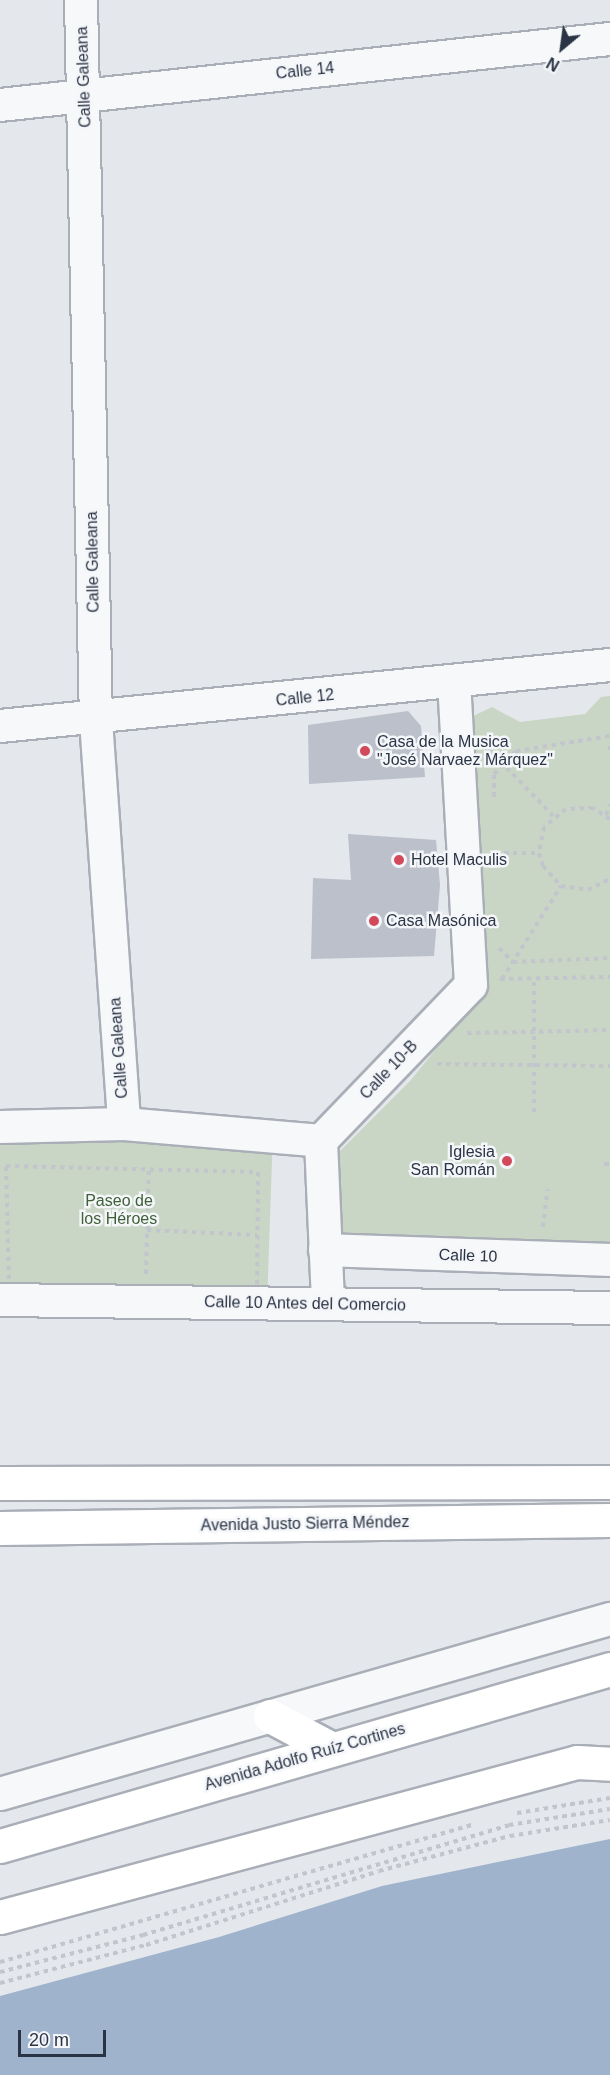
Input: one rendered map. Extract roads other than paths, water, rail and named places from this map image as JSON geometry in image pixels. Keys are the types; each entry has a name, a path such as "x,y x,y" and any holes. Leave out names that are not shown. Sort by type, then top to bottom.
{"main road":[{"path":"0,1484 610,1482"},
{"name":"Avenida Justo Sierra Méndez","path":"0,1528 610,1520"},
{"name":"Avenida Adolfo Ruíz Cortines","path":"0,1846 610,1669"},
{"path":"270,1716 332,1749"},
{"path":"0,1917 577,1762 610,1764"}],"street":[{"name":"Calle Galeana","path":"81,0 86,95 96,720 124,1124"},
{"name":"Calle 14","path":"0,105 610,39"},
{"name":"Calle 12","path":"0,726 96,720 610,665"},
{"name":"Calle 10-B","path":"321,1141 471,985 454,683"},
{"path":"0,1127 124,1124 321,1141 328,1304"},
{"name":"Calle 10","path":"326,1251 610,1260"},
{"name":"Calle 10 Antes del Comercio","path":"0,1300 610,1308"},
{"path":"0,1794 610,1619"}],"water":[{"path":"610,1839 610,2075 0,2075 0,1996 219,1937 382,1886"}],"place":[{"name":"Casa de la Musica \"José Narvaez Márquez\"","path":"365,751"},
{"name":"Hotel Maculis","path":"399,860"},
{"name":"Casa Masónica","path":"374,921"},
{"name":"Iglesia San Román","path":"507,1161"}],"park label":[{"name":"Paseo de los Héroes","path":"119,1210"}]}
